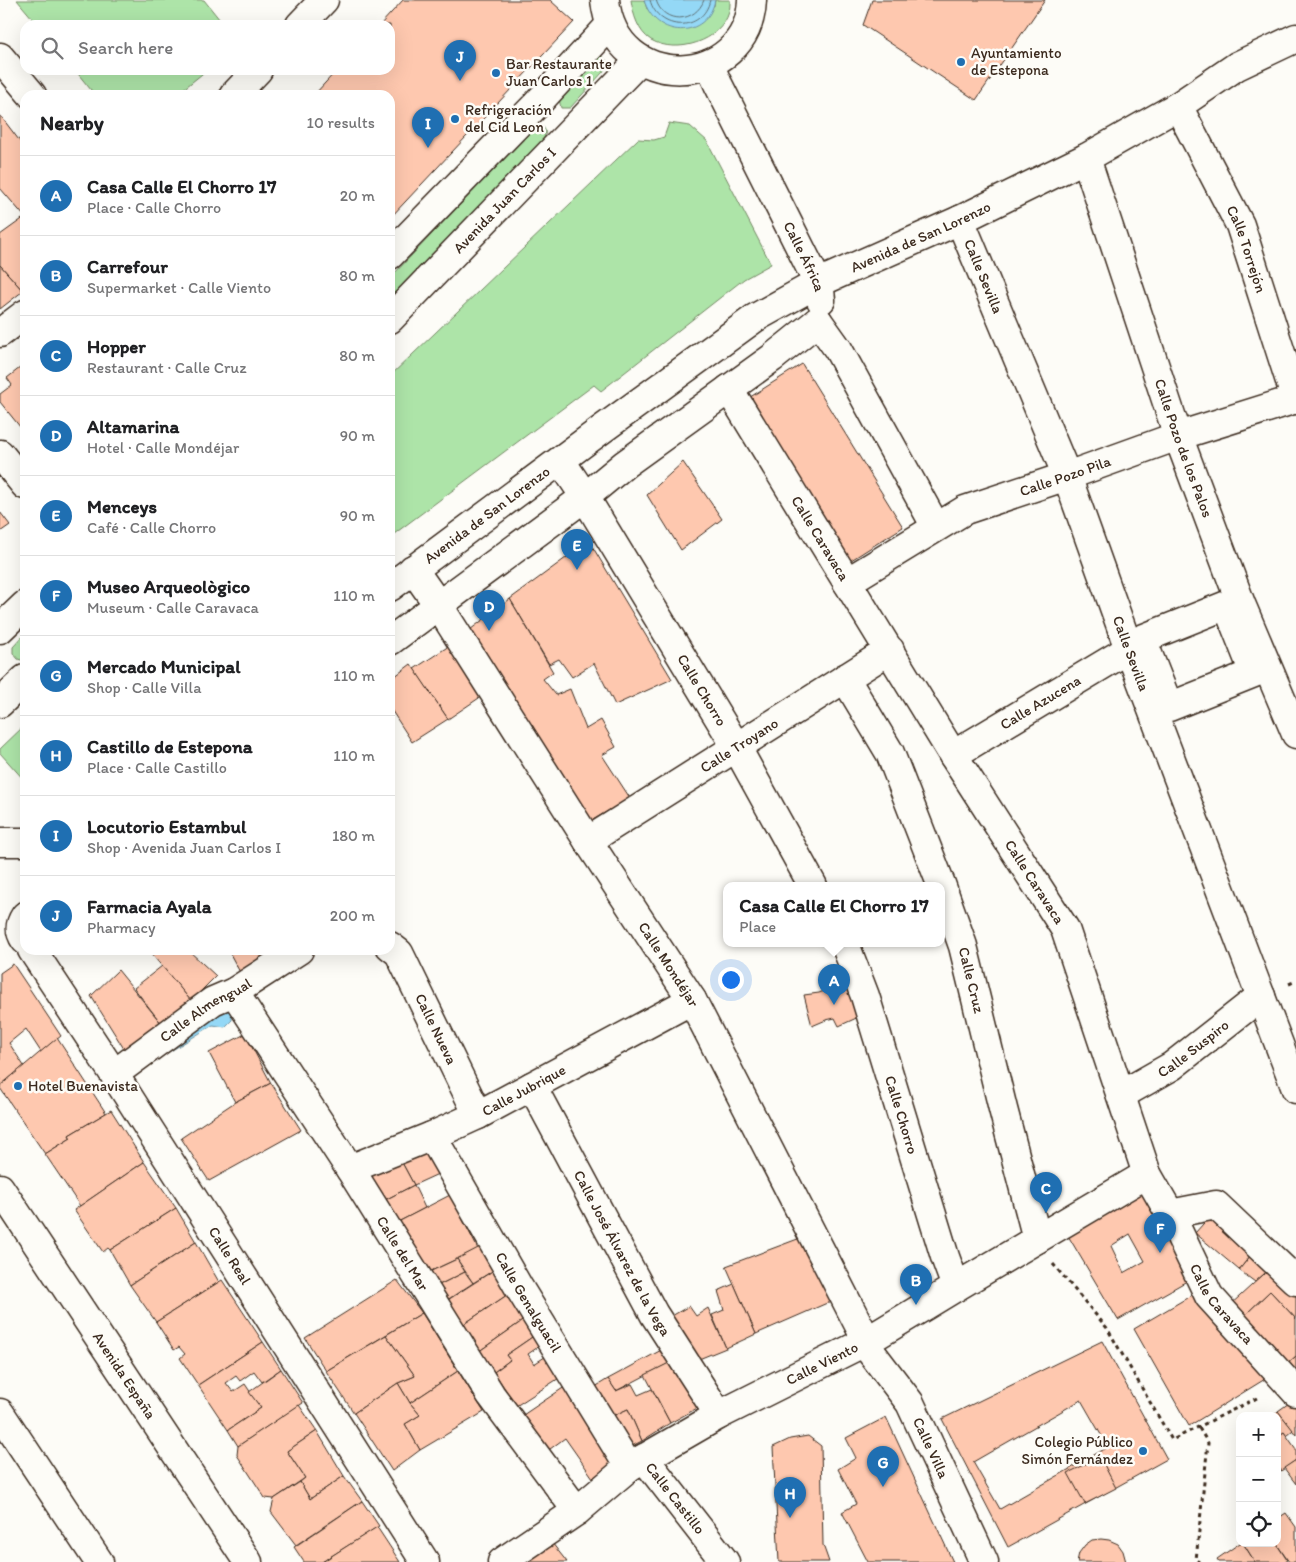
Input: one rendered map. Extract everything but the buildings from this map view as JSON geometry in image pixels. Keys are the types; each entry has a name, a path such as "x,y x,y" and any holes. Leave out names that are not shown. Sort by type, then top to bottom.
{"street":[{"path":"305,20 324,0"},
{"path":"395,250 536,105 608,12 622,44 640,60 662,68 686,70 709,64 729,51 744,32 752,9 752,0"},
{"name":"Avenida de San Lorenzo","path":"395,583 755,318 818,283 960,220 1086,158 1178,106 1237,66 1296,38"},
{"name":"Avenida Juan Carlos I","path":"395,314 640,60"},
{"name":"Calle África","path":"709,64 818,283 821,308 818,321"},
{"path":"3,68 27,90"},
{"path":"239,90 253,75"},
{"name":"Calle Torrejón","path":"1178,106 1240,225 1296,399"},
{"name":"Calle Pozo de los Palos","path":"1086,158 1235,606 1260,666 1296,734"},
{"name":"Calle Sevilla","path":"960,220 1160,705 1261,996 1296,1089"},
{"path":"0,333 20,318"},
{"path":"395,638 585,497 625,464 772,358 818,321 838,349 936,527"},
{"name":"Calle Caravaca","path":"729,389 954,755 1066,929 1147,1174 1170,1214 1209,1296 1291,1388"},
{"name":"Calle Pozo Pila","path":"847,582 965,510 1178,436 1296,399"},
{"path":"0,454 20,479"},
{"name":"Avenida de San Lorenzo","path":"560,461 585,497"},
{"name":"Calle Chorro","path":"585,497 737,748 811,882"},
{"name":"Avenida de San Lorenzo","path":"413,569 439,606"},
{"name":"Calle Azucena","path":"954,755 1136,646 1142,639 1227,605 1235,606"},
{"name":"Calle Mondéjar","path":"439,606 588,841 692,1000 868,1342"},
{"path":"0,628 20,610"},
{"name":"Calle Troyano","path":"588,841 890,650"},
{"path":"1160,705 1169,707 1254,673 1260,666"},
{"name":"Calle Cruz","path":"845,678 890,754 940,882"},
{"path":"0,703 20,684"},
{"path":"0,842 20,842"},
{"name":"Calle Cruz","path":"945,895 963,946 1003,1109 1038,1239"},
{"name":"Calle Chorro","path":"846,947 865,996 945,1258 956,1287"},
{"name":"Calle Nueva","path":"395,950 399,953 478,1115"},
{"name":"Calle Real","path":"35,955 114,1074 425,1562"},
{"name":"Calle Almengual","path":"114,1074 213,1001 234,992 291,955"},
{"name":"Calle del Mar","path":"234,992 350,1169 491,1395 577,1510"},
{"name":"Calle Suspiro","path":"1121,1095 1172,1066 1261,996"},
{"name":"Calle Jubrique","path":"350,1169 478,1115 692,1000"},
{"name":"Calle José Álvarez de la Vega","path":"532,1086 654,1314 719,1415"},
{"name":"Calle Genalguacil","path":"432,1136 518,1286 636,1463"},
{"name":"Calle Viento","path":"502,1562 577,1510 636,1463 719,1415 868,1342 956,1287 1147,1174"},
{"name":"Avenida España","path":"0,1188 248,1562"},
{"path":"1170,1214 1216,1205 1296,1282"},
{"name":"Calle Villa","path":"868,1342 871,1352 910,1403 984,1562"},
{"path":"0,1413 99,1562"},
{"name":"Calle Castillo","path":"636,1463 724,1562"}],"path":[{"path":"1038,1239 1040,1249 1108,1328 1172,1440 1291,1388"},
{"path":"1196,1561 1208,1443 1199,1428"}],"green space":[{"path":"17,0 204,0 220,20 34,20"},
{"path":"631,0 644,0 647,9 714,6 715,0 730,0 730,6 724,22 708,38 685,45 673,46 661,44 646,37 637,22"},
{"path":"600,55 607,61 607,66 603,72 570,108 561,108 559,99"},
{"path":"79,75 201,75 182,90 91,90"},
{"path":"669,123 690,126 707,141 771,264 744,279 601,391 594,385 395,533 395,371 638,139 654,140 664,137"},
{"path":"537,127 543,127 545,135 541,143 395,295 395,273"},
{"path":"20,639 20,660 13,653 13,647"},
{"path":"20,730 20,775 0,753 0,749"}],"water":[{"path":"644,0 715,0 710,13 702,22 692,28 681,30 669,28 659,22 650,13"},
{"path":"225,1003 232,1012 232,1020 225,1027 213,1025 169,1052 164,1052"}],"place":[{"name":"Ayuntamiento de Estepona","path":"961,62"},
{"name":"Bar Restaurante Juan Carlos 1","path":"496,73"},
{"name":"Farmacia Ayala","path":"460,81"},
{"name":"Refrigeración del Cid Leon","path":"455,119"},
{"name":"Locutorio Estambul","path":"428,148"},
{"name":"Menceys","path":"577,570"},
{"name":"Altamarina","path":"489,631"},
{"name":"Casa Calle El Chorro 17","path":"834,1005"},
{"name":"Hotel Buenavista","path":"18,1086"},
{"name":"Hopper","path":"1046,1213"},
{"name":"Museo Arqueològico","path":"1160,1253"},
{"name":"Carrefour","path":"916,1305"},
{"name":"Colegio Público Simón Fernández","path":"1143,1451"},
{"name":"Mercado Municipal","path":"883,1487"},
{"name":"Castillo de Estepona","path":"790,1518"}]}
